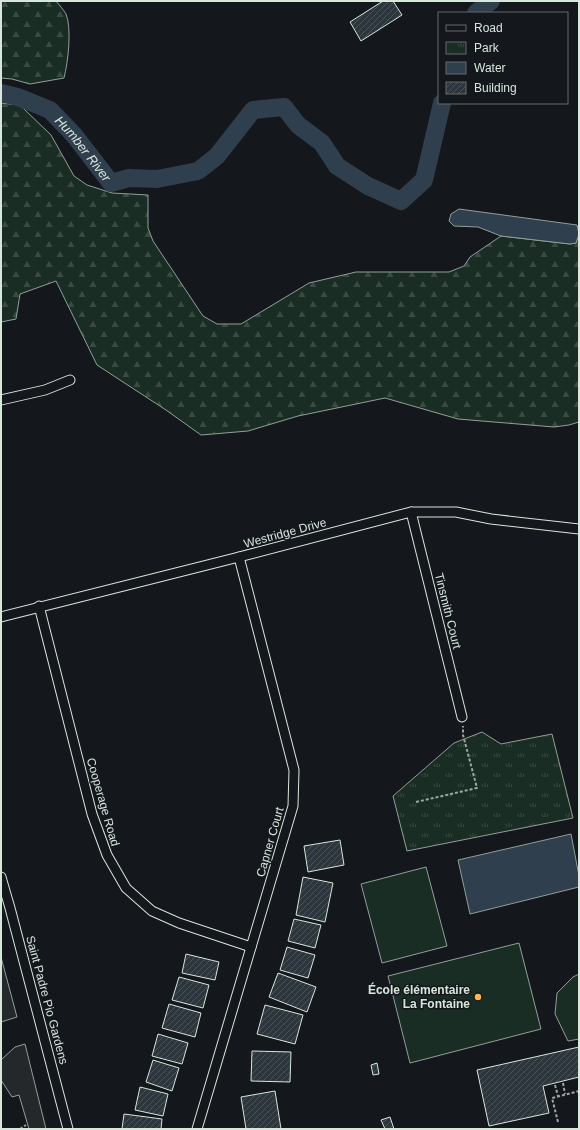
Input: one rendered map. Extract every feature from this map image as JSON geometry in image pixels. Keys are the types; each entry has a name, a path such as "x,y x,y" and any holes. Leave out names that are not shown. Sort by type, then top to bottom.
{"street":[{"path":"1,400 45,390 70,380"},
{"name":"Westridge Drive","path":"1,617 39,606 239,557 411,512 456,512 491,519 579,529"},
{"name":"Tinsmith Court","path":"411,512 462,717"},
{"name":"Capner Court","path":"197,1129 293,806 294,770 239,557"},
{"name":"Cooperage Road","path":"39,606 92,814 107,855 126,888 152,911 179,923 251,947"},
{"name":"Saint Padre Pio Gardens","path":"1,877 68,1129"}],"path":[{"path":"416,802 477,788 463,735 462,717"},
{"path":"562,1083 565,1094"},
{"path":"555,1085 558,1096"},
{"path":"558,1122 552,1098 579,1091"},
{"path":"20,1129 26,1125"}],"green space":[{"path":"1,1 56,1 66,14 69,28 68,55 64,78 30,84 12,79 1,78"},
{"path":"1,103 18,105 23,108 51,135 74,176 87,185 112,193 148,195 148,228 153,241 203,316 217,324 241,324 309,283 356,272 449,272 464,266 470,257 501,236 570,244 576,243 579,234 579,422 554,427 458,419 385,398 298,416 248,431 201,435 97,365 56,281 20,294 16,319 1,322"},
{"path":"482,732 501,744 552,734 573,818 407,851 393,796 454,743"},
{"path":"426,867 447,946 382,963 361,884"},
{"path":"519,943 541,1029 410,1063 388,976"},
{"path":"579,974 579,1039 568,1041 555,1014 557,993 573,977"}],"shaded area":[{"path":"1,957 17,1017 1,1022"},
{"path":"25,1044 46,1129 29,1129 19,1095 12,1097 1,1080 1,1060 15,1047"}],"water":[{"path":"459,209 577,225 579,234 576,243 570,244 501,236 478,227 454,226 449,221 451,214"},
{"path":"571,834 579,876 579,887 470,914 458,860"}],"building":[{"path":"383,1 393,1 402,15 361,41 350,22"},
{"path":"340,840 344,865 308,872 304,846"},
{"path":"303,877 333,883 325,922 296,915"},
{"path":"294,919 321,925 315,948 288,941"},
{"path":"287,947 315,955 308,978 280,970"},
{"path":"186,954 219,962 215,980 182,973"},
{"path":"278,973 316,987 307,1012 269,997"},
{"path":"179,977 209,985 203,1008 172,1000"},
{"path":"169,1004 201,1013 195,1037 162,1028"},
{"path":"265,1005 303,1015 295,1044 257,1034"},
{"path":"158,1034 188,1043 182,1064 152,1056"},
{"path":"579,1047 579,1077 543,1086 549,1113 489,1126 477,1070"},
{"path":"252,1051 291,1052 290,1082 251,1081"},
{"path":"153,1060 179,1068 172,1091 146,1082"},
{"path":"377,1063 379,1074 373,1075 371,1065"},
{"path":"140,1087 168,1094 163,1116 135,1110"},
{"path":"275,1091 281,1129 246,1129 241,1097"},
{"path":"124,1114 162,1119 161,1129 122,1129"},
{"path":"390,1117 394,1129 385,1129 381,1120"}],"waterway":[{"name":"Humber River","path":"477,12 491,1"},
{"name":"Humber River","path":"1,93 18,97 50,110 74,135 111,183 129,178 157,179 198,171 217,156 253,110 284,107 298,125 322,143 337,166 368,186 401,201 424,180 442,104"}],"place":[{"name":"École élémentaire La Fontaine","path":"478,997"}]}
